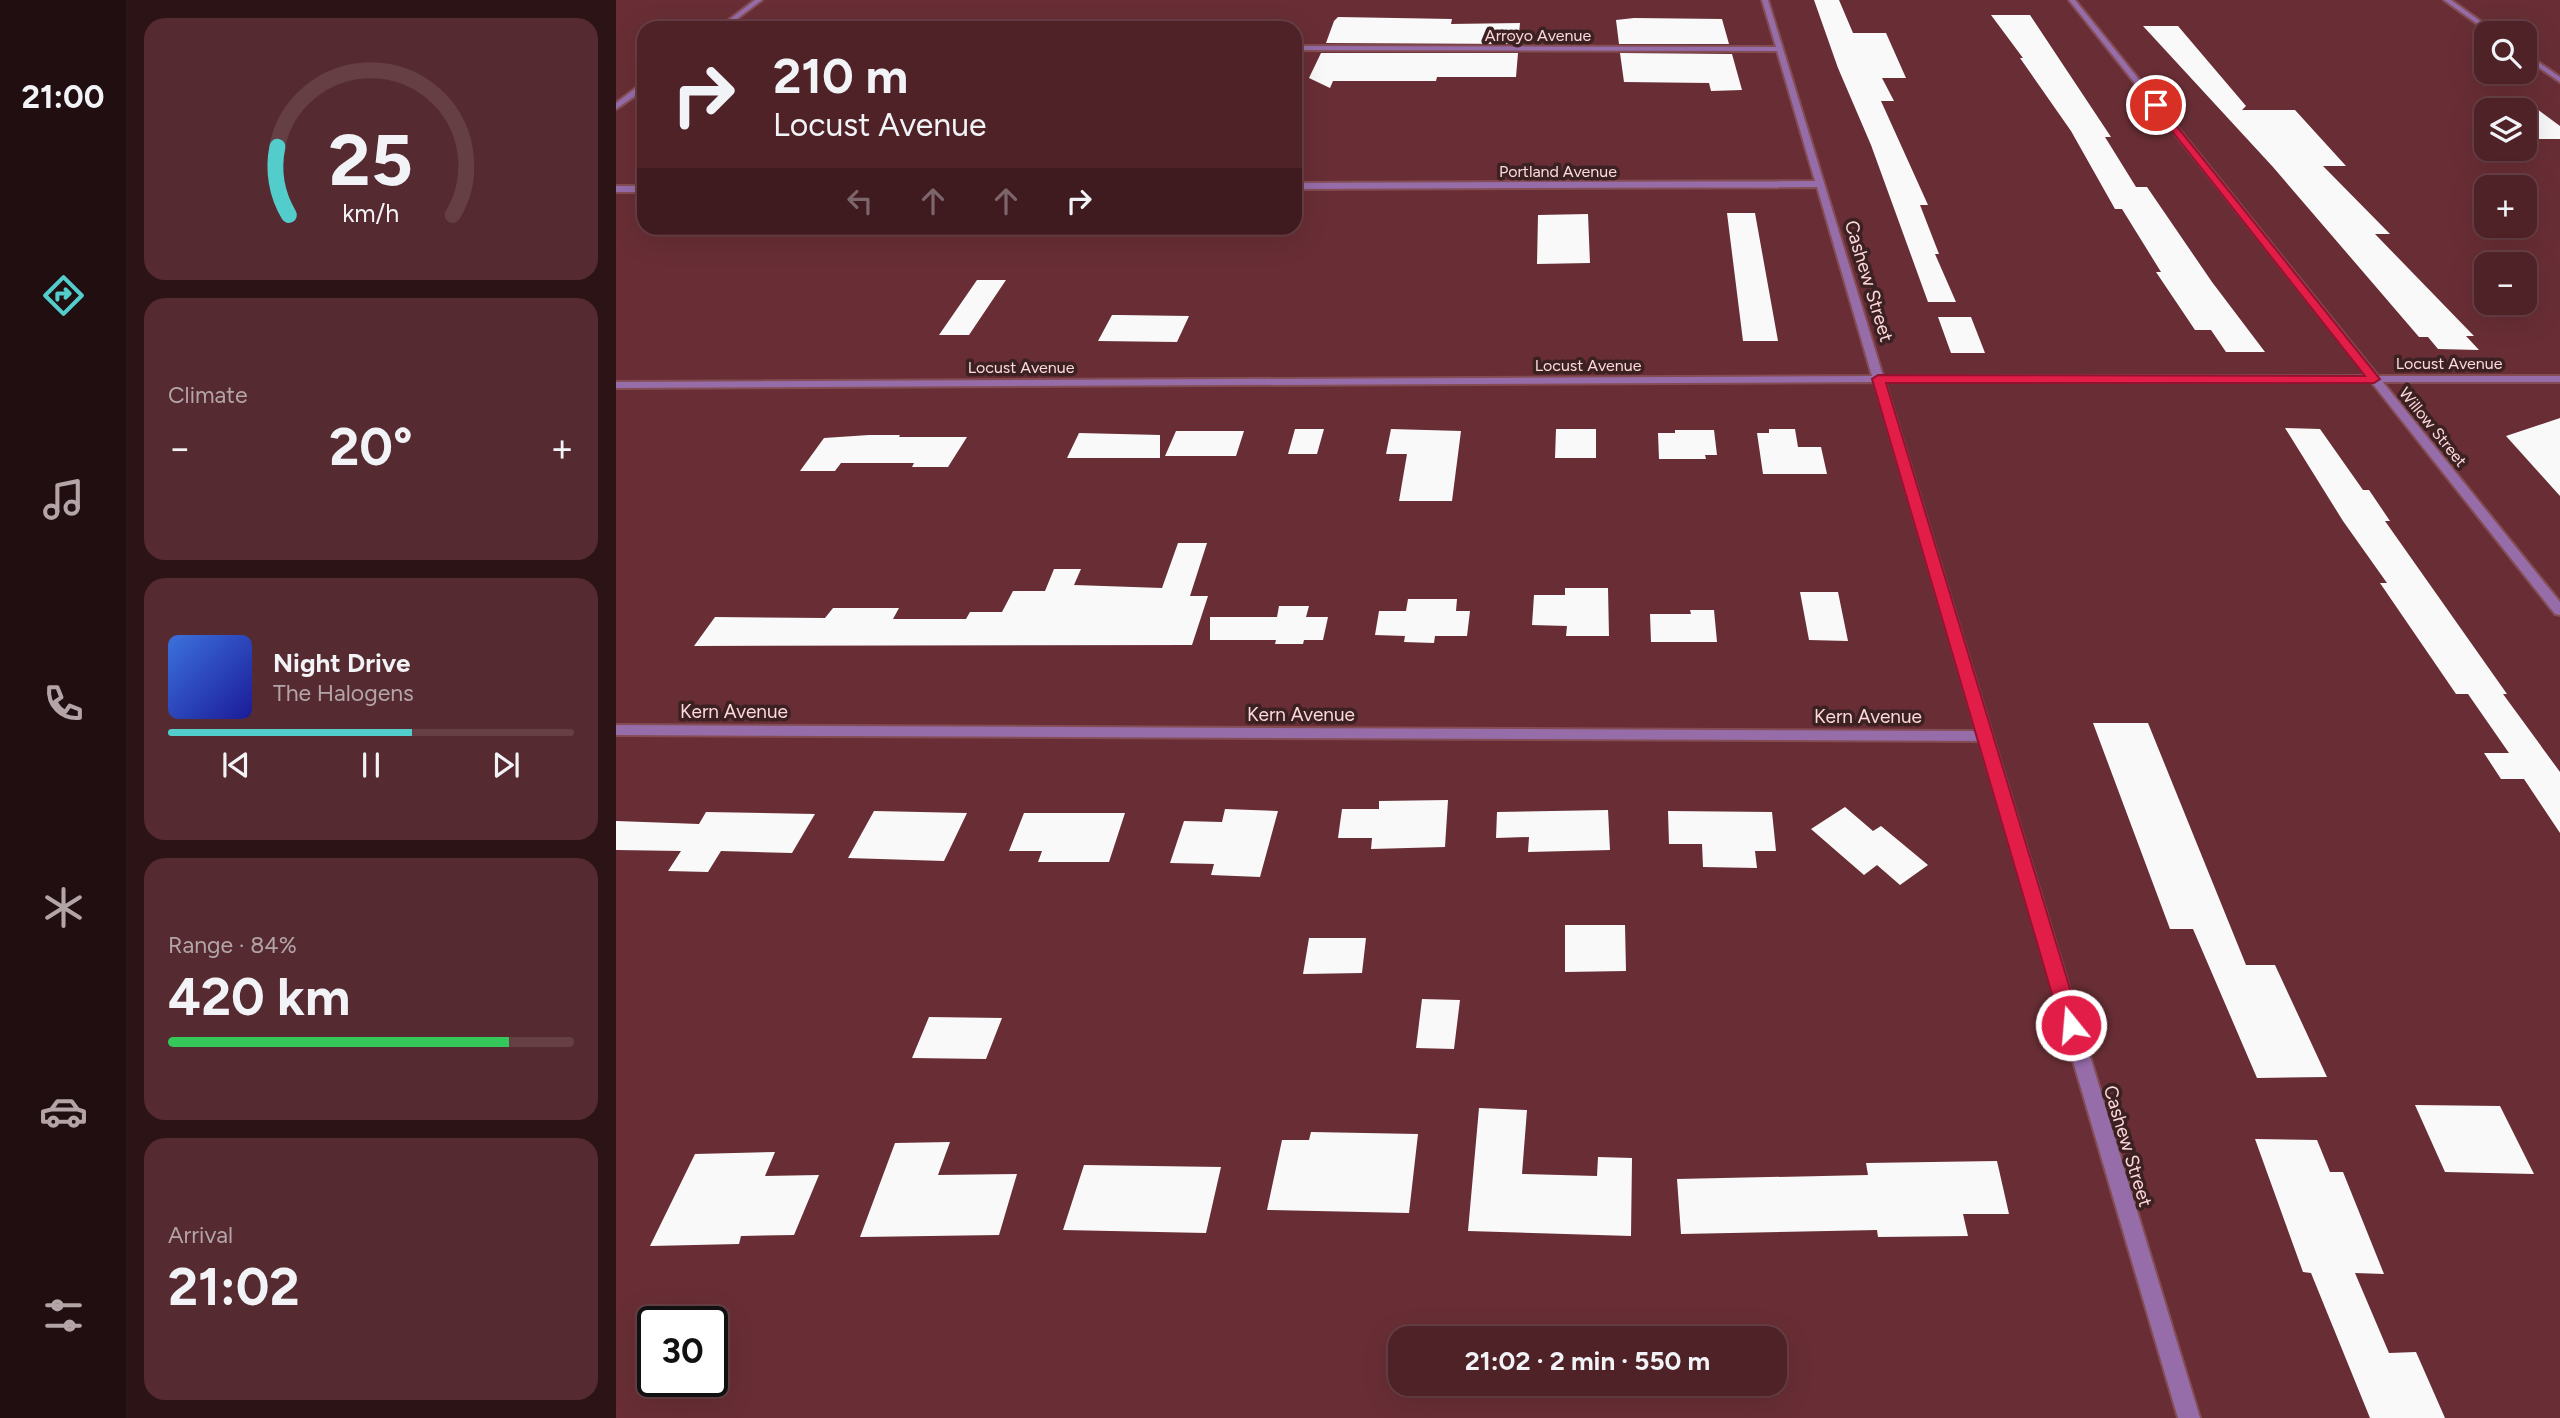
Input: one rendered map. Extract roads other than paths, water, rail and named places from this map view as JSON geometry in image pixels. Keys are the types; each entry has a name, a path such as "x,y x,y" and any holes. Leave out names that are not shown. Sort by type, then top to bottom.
{"street":[{"path":"730,21 759,0"},
{"name":"Cashew Street","path":"1765,0 2189,1418"},
{"name":"Willow Street","path":"2072,0 2560,611"},
{"path":"2447,0 2477,21"},
{"name":"Arroyo Avenue","path":"1302,48 1780,49"},
{"path":"2537,63 2560,79"},
{"path":"616,107 637,91"},
{"name":"Portland Avenue","path":"1302,186 1820,184"},
{"path":"616,189 637,188"},
{"name":"Locust Avenue","path":"616,385 1878,379 2560,379"},
{"name":"Kern Avenue","path":"616,730 1985,736"}]}
